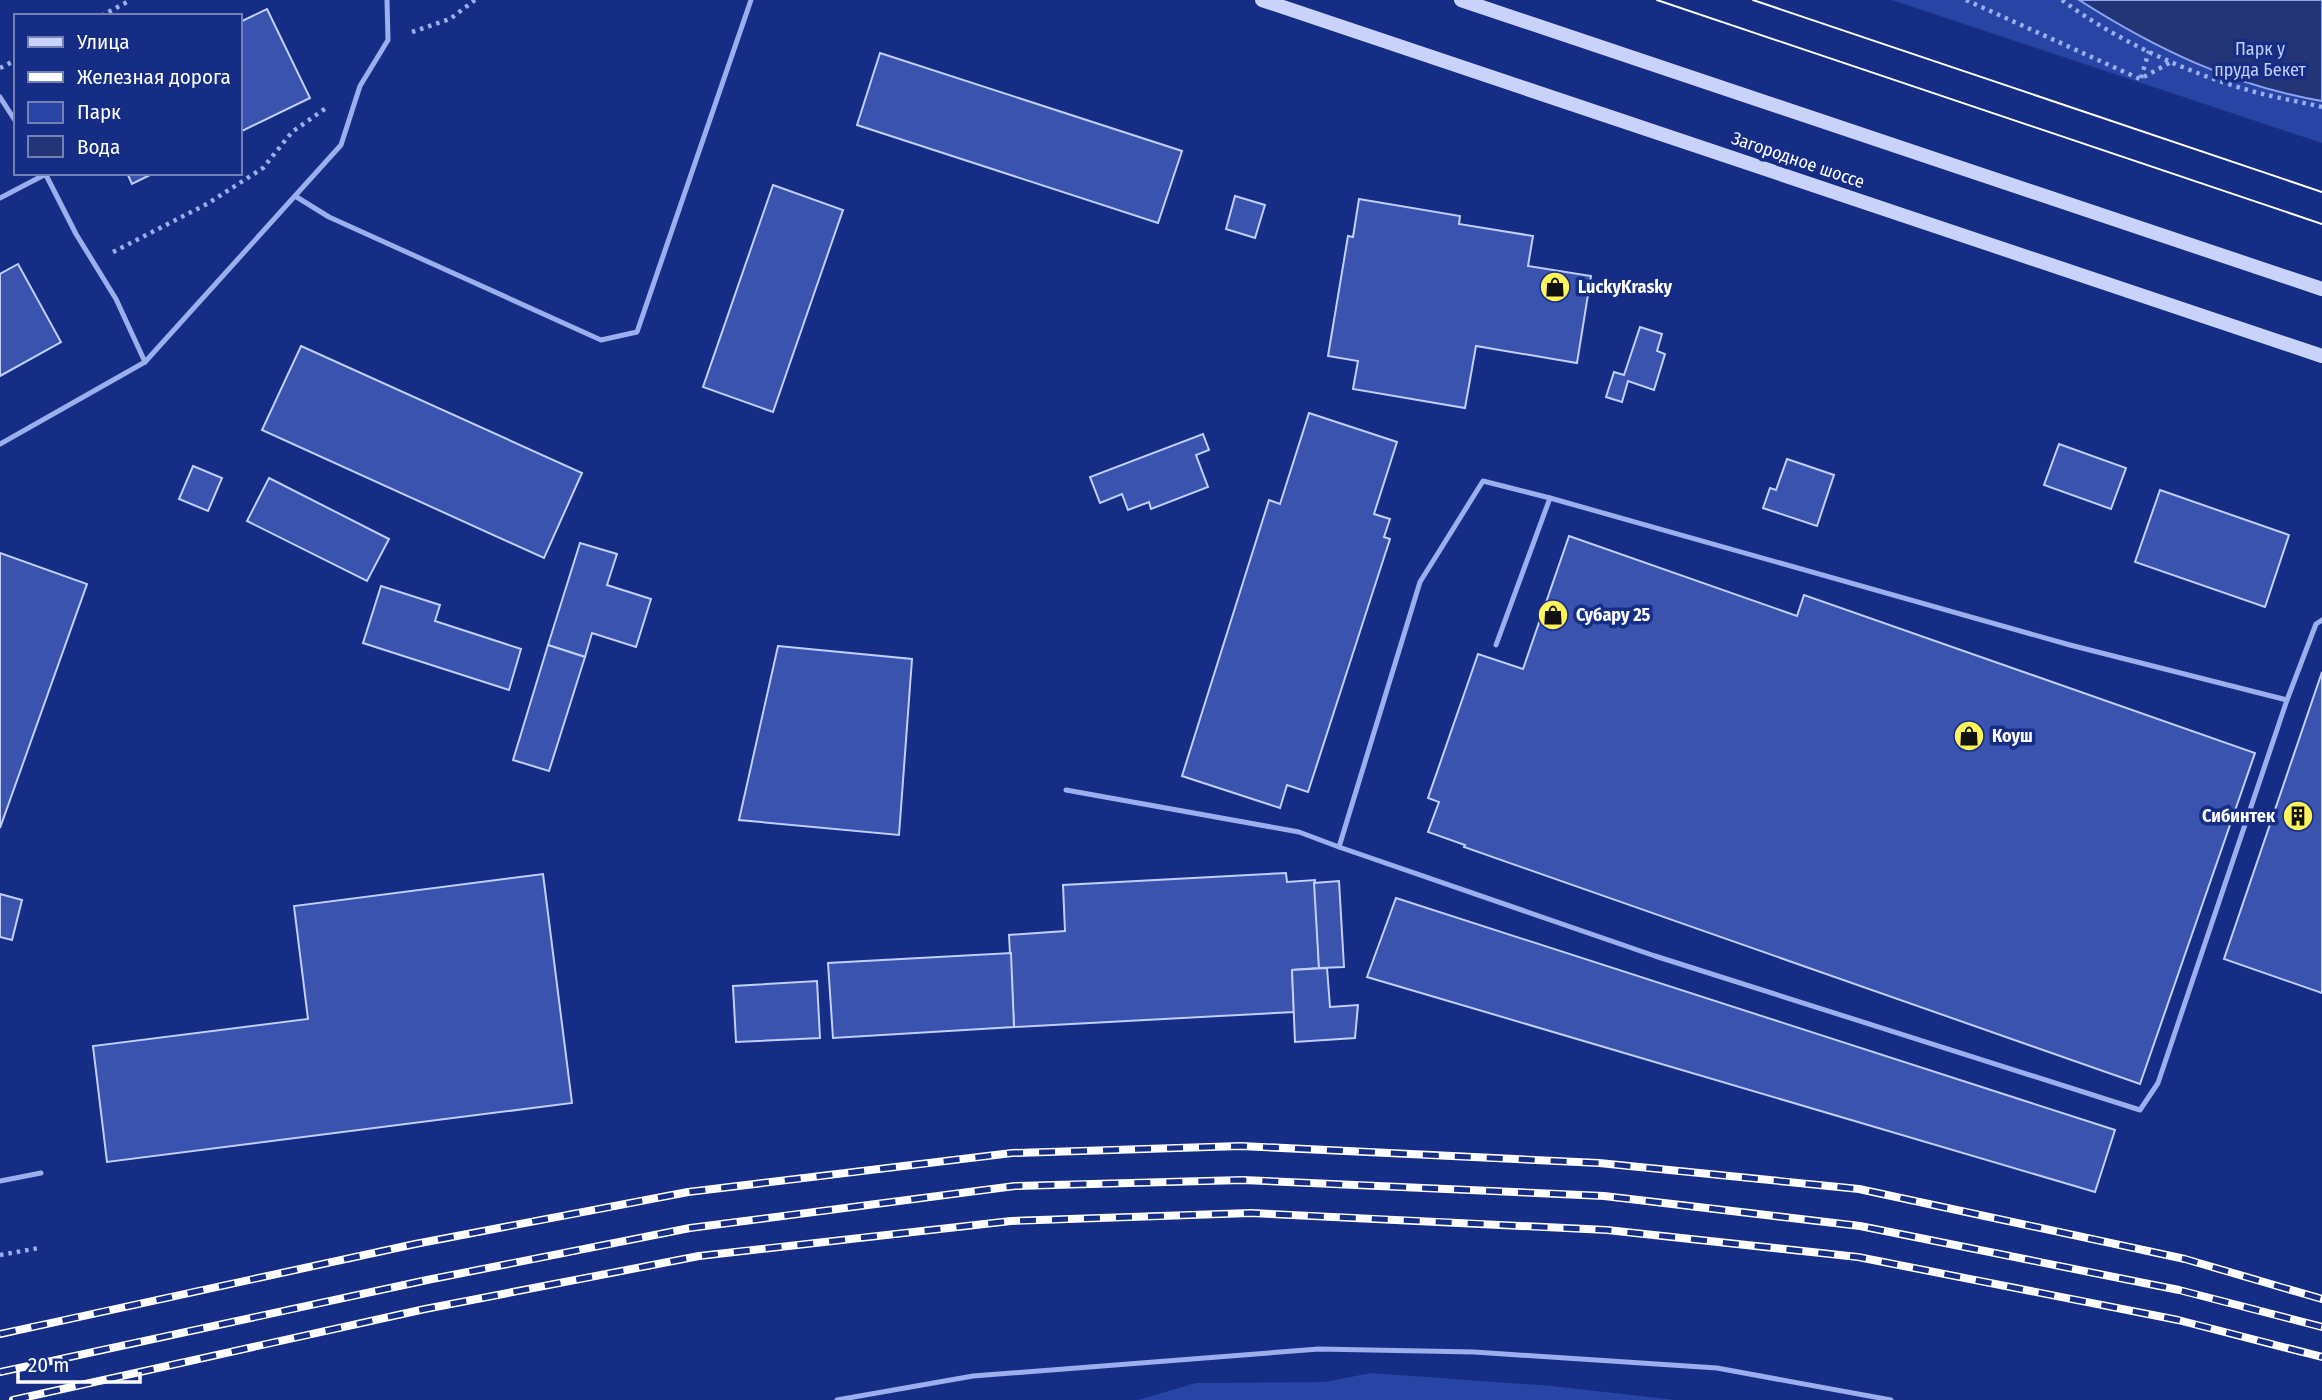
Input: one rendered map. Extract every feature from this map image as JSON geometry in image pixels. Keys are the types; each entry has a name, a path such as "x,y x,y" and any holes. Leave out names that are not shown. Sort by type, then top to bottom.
{"main road":[{"name":"Загородное шоссе","path":"1262,0 2322,356"},
{"path":"1461,0 2322,289"}],"lane":[{"path":"0,444 145,362 341,145 360,86 388,40 387,0"},
{"path":"295,196 329,217 601,340 636,332 751,0"},
{"path":"0,97 14,119"},
{"path":"0,198 43,175"},
{"path":"46,175 116,299 145,362"},
{"path":"1339,847 1420,582 1483,481 2070,645 2287,700"},
{"path":"1496,645 1550,498"},
{"path":"1066,790 1299,832 1655,956 2140,1110 2158,1083 2287,700 2316,624 2322,620"},
{"path":"0,1181 41,1173"},
{"path":"837,1400 973,1376 1320,1349 1474,1352 1717,1368 1891,1400"}],"path":[{"path":"105,14 131,0"},
{"path":"388,40 450,19 475,0"},
{"path":"1966,0 2140,79"},
{"path":"2062,0 2086,18 2172,62 2247,90 2322,107"},
{"path":"2140,79 2149,51"},
{"path":"2140,79 2172,62"},
{"path":"93,262 207,204 263,168 292,132 360,86"},
{"path":"0,1255 39,1248"}],"green space":[{"name":"Парк у пруда Бекет","path":"1892,0 2322,0 2322,143"},
{"path":"1371,1373 1552,1386 1675,1400 1138,1400 1196,1383 1325,1382"}],"water":[{"path":"2079,0 2322,0 2322,101 2257,86 2195,63 2136,34"}],"building":[{"path":"267,9 310,98 242,131 242,21"},
{"path":"880,53 1182,151 1158,223 857,125"},
{"path":"128,175 150,175 132,184"},
{"path":"773,185 843,210 773,412 703,387"},
{"path":"1235,196 1265,205 1255,238 1226,229"},
{"path":"1359,199 1460,216 1459,224 1533,236 1528,266 1591,276 1577,363 1476,346 1465,408 1353,389 1358,361 1328,356 1348,236 1353,237"},
{"path":"18,264 61,342 0,376 0,274"},
{"path":"1640,327 1662,334 1657,351 1665,354 1654,390 1628,381 1622,402 1606,397 1614,372 1624,375"},
{"path":"301,346 582,473 544,558 262,430"},
{"path":"1309,413 1397,442 1374,514 1390,519 1384,537 1390,539 1308,792 1287,785 1280,808 1182,776 1269,500 1280,504"},
{"path":"1203,434 1209,450 1196,455 1208,487 1151,509 1149,502 1128,510 1122,494 1100,503 1090,477"},
{"path":"2059,444 2126,468 2111,509 2044,485"},
{"path":"1787,459 1834,475 1817,526 1763,508 1770,488 1776,490"},
{"path":"193,466 222,478 208,511 179,499"},
{"path":"269,478 389,539 367,581 247,521"},
{"path":"2160,490 2289,535 2265,607 2135,562"},
{"path":"1569,536 1797,616 1804,595 2255,753 2140,1084 1464,847 1465,845 1428,832 1439,802 1428,798 1478,654 1523,669"},
{"path":"580,543 617,554 607,585 651,599 636,647 592,633 585,657 548,645"},
{"path":"0,553 87,584 0,828"},
{"path":"381,586 440,605 435,621 521,649 509,690 363,643"},
{"path":"548,645 585,657 549,771 513,760"},
{"path":"778,646 912,659 899,835 739,820"},
{"name":"Сибинтек","path":"2322,672 2322,993 2224,959"},
{"path":"1286,873 1287,882 1315,880 1319,968 1292,970 1294,1012 1014,1027 1009,935 1065,931 1063,885"},
{"path":"543,874 572,1103 107,1162 93,1046 308,1019 294,906"},
{"path":"1339,881 1344,967 1319,968 1314,883"},
{"path":"0,894 22,900 12,940 0,937"},
{"path":"1396,898 2115,1130 2095,1192 1367,977"},
{"path":"1011,953 1014,1027 833,1038 828,963"},
{"path":"1327,968 1330,1007 1358,1005 1355,1038 1295,1042 1292,970"},
{"path":"817,981 820,1038 736,1042 733,986"}],"tram line":[{"path":"1657,0 2322,224"},
{"path":"1753,0 2322,192"}],"railway":[{"path":"0,1334 415,1244 688,1192 1012,1153 1241,1146 1599,1163 1859,1189 2185,1259 2322,1299"},
{"path":"0,1372 427,1280 690,1228 1015,1186 1243,1180 1604,1196 1860,1226 2179,1290 2322,1327"},
{"path":"13,1400 425,1309 699,1256 1011,1221 1251,1213 1607,1230 1858,1257 2178,1320 2322,1357"}],"place":[{"name":"LuckyKrasky","path":"1555,287"},
{"name":"Субару 25","path":"1553,615"},
{"name":"Коуш","path":"1969,736"},
{"name":"Сибинтек","path":"2298,816"}]}
